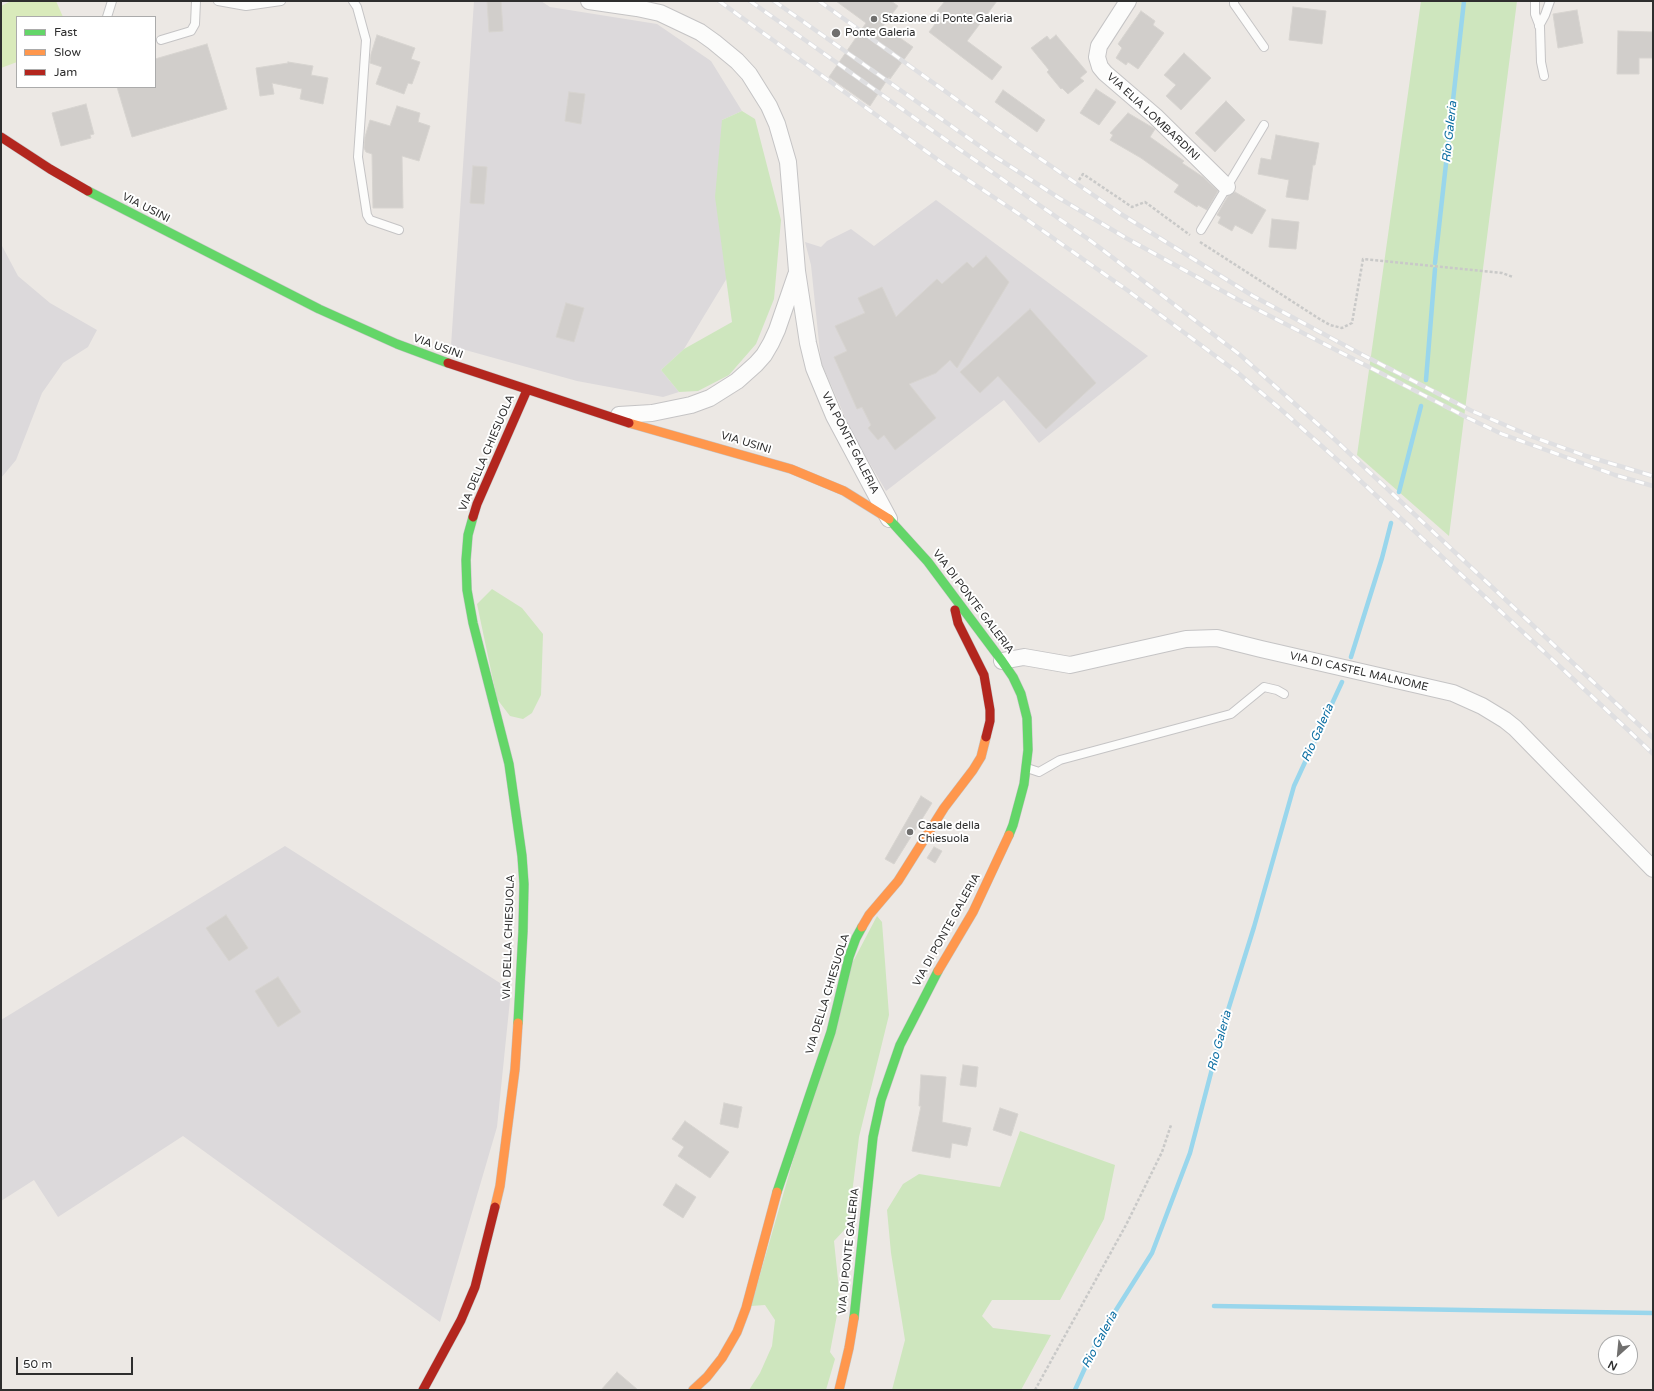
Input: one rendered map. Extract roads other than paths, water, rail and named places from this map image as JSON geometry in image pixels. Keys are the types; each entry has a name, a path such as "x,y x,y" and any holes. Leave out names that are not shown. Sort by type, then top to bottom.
{"main road":[{"name":"VIA USINI","path":"1,136 50,169 86,190 319,309 425,355 606,416 709,444 813,477 857,499 890,520"},
{"name":"VIA DELLA CHIESUOLA","path":"423,1390 461,1320 480,1271 500,1186 515,1069 523,946 524,884 521,842 509,764 473,623 467,590 466,560 468,535 477,504 527,390"},
{"name":"VIA DI PONTE GALERIA","path":"839,1390 849,1348 858,1295 873,1137 880,1100 900,1045 930,985 973,912 1000,856 1017,812 1027,768 1029,734 1021,694 1013,677 1002,660 923,556 890,520"},
{"name":"VIA DELLA CHIESUOLA","path":"693,1390 707,1377 722,1358 743,1319 778,1189 831,1032 856,938 867,919 898,881 935,822 975,767 982,753 990,721 988,692 984,675 955,617 955,610 958,601"}],"street":[{"name":"VIA PONTE GALERIA","path":"589,1 660,13 672,18 714,42 737,61 749,74 769,106 777,124 788,162 797,270 808,343 819,381 834,416 890,520"},
{"name":"VIA ELIA LOMBARDINI","path":"1128,1 1099,46 1097,57 1100,67 1155,116 1227,187"},
{"name":"VIA PONTE GALERIA","path":"606,416 652,413 680,408 710,398 737,381 760,359 771,343 777,330 797,270"},
{"name":"VIA DI CASTEL MALNOME","path":"1002,660 1024,657 1070,665 1197,638 1217,638 1453,693 1469,699 1505,720 1515,728 1653,869"}],"lane":[{"path":"107,16 112,1"},
{"path":"162,40 191,31 195,24 196,1"},
{"path":"218,1 246,6 281,1"},
{"path":"353,1 357,7 366,40 358,157 367,215 370,220 399,230"},
{"path":"1234,1 1234,4 1264,47"},
{"path":"1535,1 1535,14 1539,26 1541,62 1544,76"},
{"path":"1539,26 1546,15 1550,1"},
{"path":"1201,230 1264,125"},
{"path":"1027,768 1039,772 1060,760 1231,714 1264,687 1284,694"}],"waterway":[{"name":"Rio Galeria","path":"1435,263 1464,1"},
{"name":"Rio Galeria","path":"1426,380 1435,269"},
{"name":"Rio Galeria","path":"1399,492 1421,406"},
{"name":"Rio Galeria","path":"1351,657 1382,558 1391,523"},
{"name":"Rio Galeria","path":"1075,1390 1099,1337 1152,1253 1190,1153 1224,1023 1254,927 1294,786 1342,682"},
{"path":"1214,1306 1653,1313"}],"railway":[{"path":"719,1 941,162 1019,214 1127,290 1237,372 1352,473 1653,754"},
{"path":"750,1 1091,241 1239,354 1331,436 1653,738"},
{"path":"774,1 991,154 1059,198 1126,238 1237,299 1468,418 1502,434 1615,475 1653,486"},
{"path":"819,1 1016,142 1121,214 1253,296 1472,411 1533,437 1586,456 1653,476"}],"place":[{"name":"Stazione di Ponte Galeria","path":"874,19"},
{"name":"Ponte Galeria","path":"836,33"},
{"name":"Casale della Chiesuola","path":"910,832"}]}
